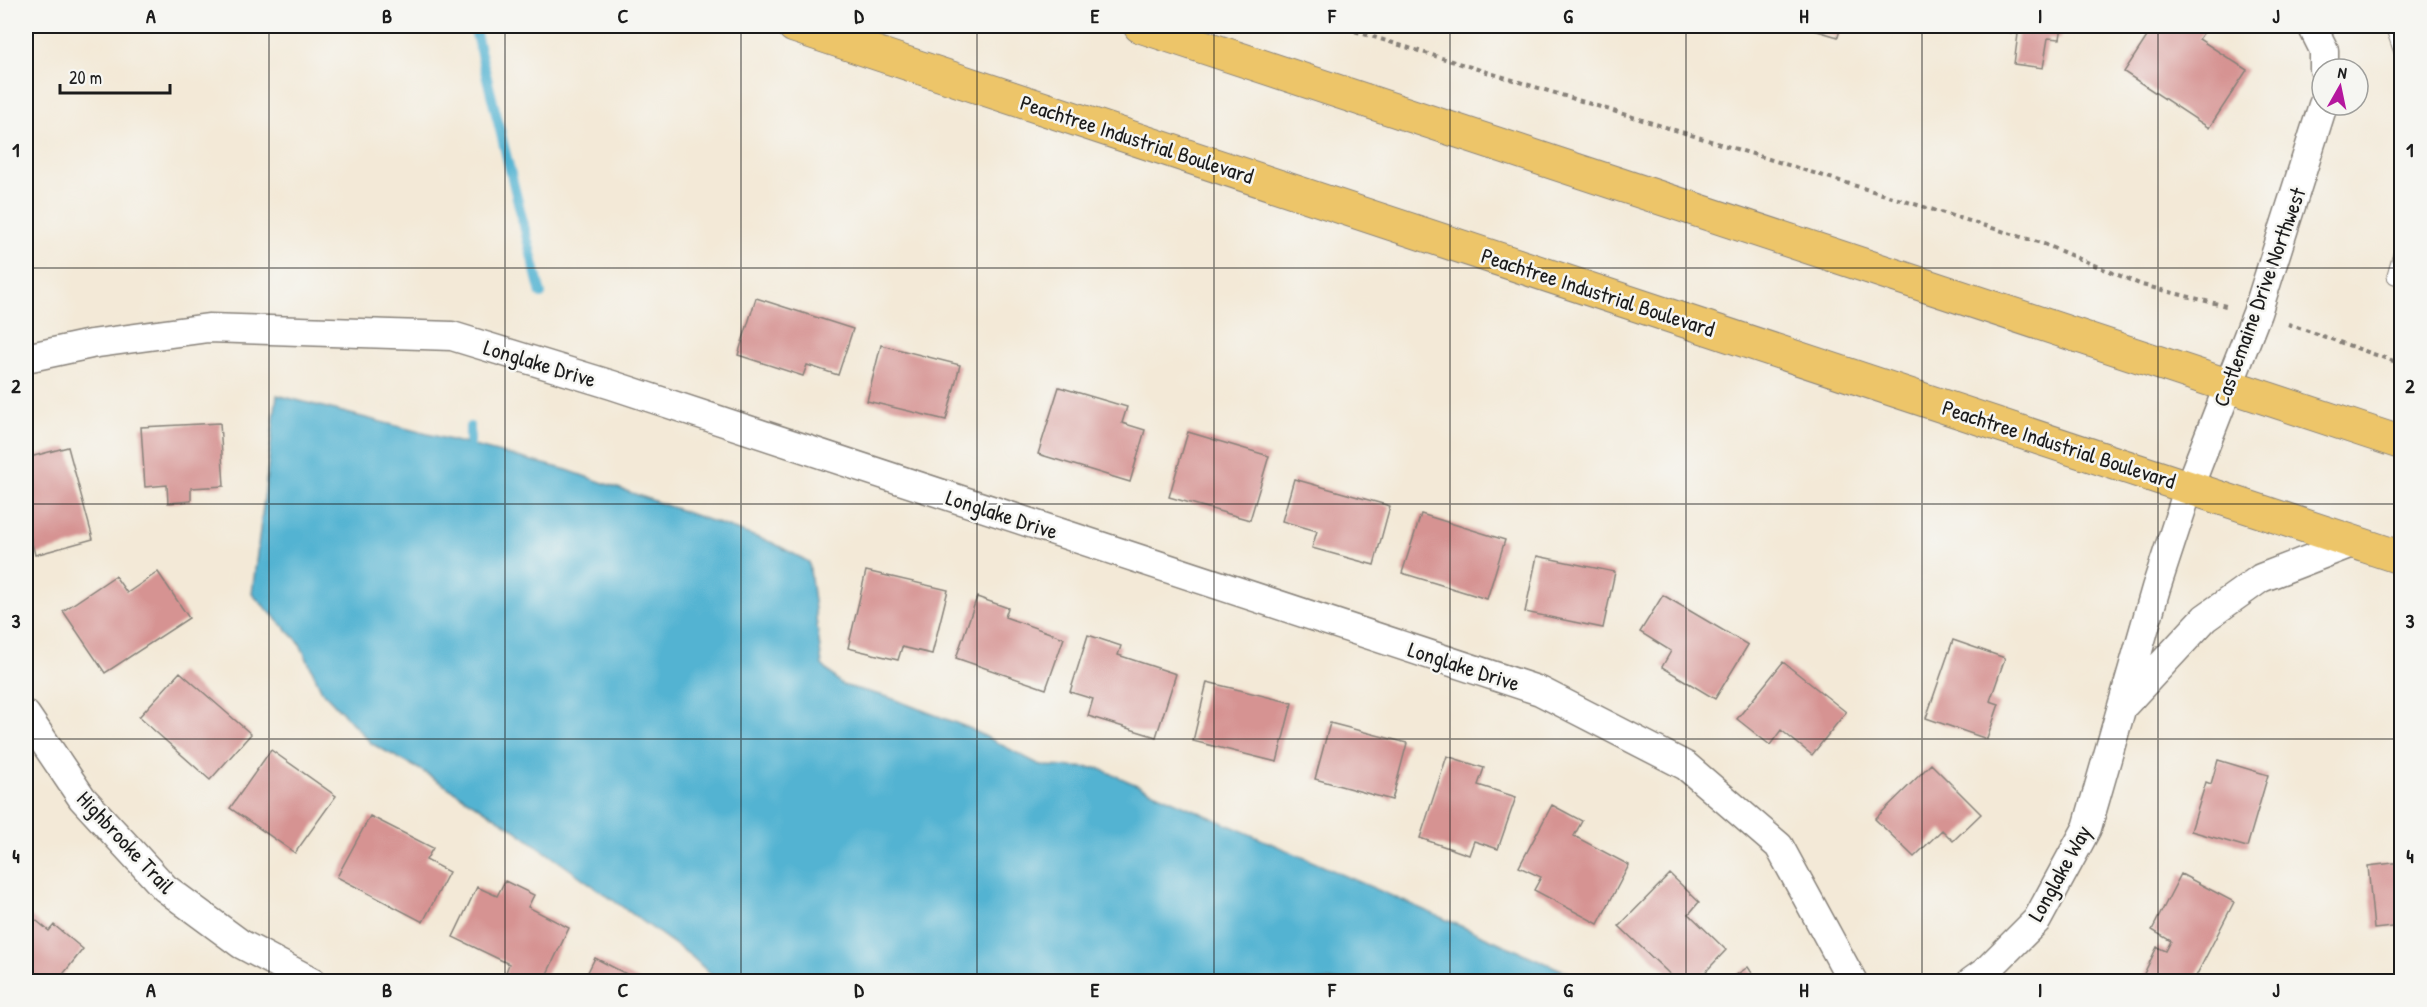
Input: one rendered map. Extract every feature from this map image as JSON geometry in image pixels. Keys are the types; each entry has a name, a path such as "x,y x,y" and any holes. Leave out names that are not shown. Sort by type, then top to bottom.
{"highway":[{"name":"Peachtree Industrial Boulevard","path":"794,26 2402,558"},
{"path":"1140,26 2402,443"}],"street":[{"path":"2313,26 2324,50 2324,57"},
{"name":"Castlemaine Drive Northwest","path":"2189,487 2257,313 2319,117"},
{"name":"Longlake Drive","path":"26,358 92,344 208,328 452,336 612,385 1540,691 1686,766 1779,846 1853,981"},
{"name":"Longlake Way","path":"1971,981 1985,972 2037,920 2087,828 2156,588 2189,487"},
{"name":"Longlake Way","path":"2122,708 2205,618 2261,578 2354,542"},
{"name":"Highbrooke Trail","path":"26,715 82,798 165,888 241,944 312,981"}],"lane":[{"path":"2393,26 2402,52"},
{"path":"2402,251 2395,276 2402,278"}],"path":[{"path":"1338,26 2044,244 2142,285 2257,313 2402,364"}],"water":[{"path":"277,395 567,470 773,543 809,562 822,665 842,685 888,697 969,728 1042,766 1098,768 1587,981 718,981 691,956 508,825 419,769 372,744 322,691 299,642 252,594"}],"building":[{"path":"1800,26 1841,26 1838,37"},
{"path":"1973,26 2062,26 2060,39 2048,38 2043,68 2014,64 2018,34"},
{"path":"2154,26 2208,26 2199,39 2247,70 2209,128 2124,72"},
{"path":"756,298 853,329 838,375 807,365 803,376 738,355"},
{"path":"881,345 960,365 946,420 867,401"},
{"path":"1059,387 1127,407 1122,423 1145,430 1130,482 1038,454"},
{"path":"220,423 224,486 191,488 191,501 168,503 167,485 145,487 141,427"},
{"path":"1188,432 1269,456 1250,520 1169,497"},
{"path":"68,447 93,539 35,555 26,519 26,458"},
{"path":"1294,479 1390,506 1374,565 1312,548 1317,531 1282,521"},
{"path":"1421,514 1505,540 1487,599 1402,573"},
{"path":"1537,556 1615,572 1603,628 1525,612"},
{"path":"866,571 948,590 932,654 902,647 898,660 848,648"},
{"path":"158,572 189,618 105,673 63,611 115,576 127,593"},
{"path":"1663,595 1748,645 1715,699 1662,667 1671,651 1640,632"},
{"path":"977,597 1008,608 1005,617 1064,638 1046,689 956,658"},
{"path":"1088,635 1121,646 1118,655 1176,674 1156,737 1088,716 1093,699 1070,692"},
{"path":"1953,640 2005,658 1990,701 1999,704 1987,739 1926,718"},
{"path":"1783,662 1846,712 1812,755 1781,730 1770,745 1737,719"},
{"path":"180,672 251,734 210,780 139,717"},
{"path":"1207,682 1292,703 1277,762 1193,741"},
{"path":"1330,723 1407,743 1392,800 1315,779"},
{"path":"271,750 336,796 295,853 230,808"},
{"path":"1447,756 1484,768 1478,785 1516,797 1498,849 1474,841 1469,855 1420,838"},
{"path":"2218,760 2268,775 2247,847 2191,831 2206,782 2211,784"},
{"path":"1931,764 1981,814 1953,841 1942,830 1914,857 1875,819"},
{"path":"1552,805 1582,821 1574,836 1629,865 1598,924 1534,890 1541,877 1519,867"},
{"path":"370,816 433,848 426,860 449,872 423,922 337,877"},
{"path":"2402,862 2402,926 2374,929 2368,866"},
{"path":"1670,874 1699,902 1689,914 1726,950 1696,982 1678,982 1619,926"},
{"path":"2181,874 2234,902 2193,982 2140,982 2157,947 2166,951 2171,941 2152,930"},
{"path":"505,881 534,895 528,907 569,928 543,982 519,982 505,975 509,964 453,937 477,887 497,896"},
{"path":"26,912 49,931 54,925 83,949 57,982 26,982"},
{"path":"595,958 642,982 583,982"},
{"path":"1748,967 1758,982 1726,982"}],"waterway":[{"path":"474,26 541,294"},
{"path":"470,427 470,442"}]}
